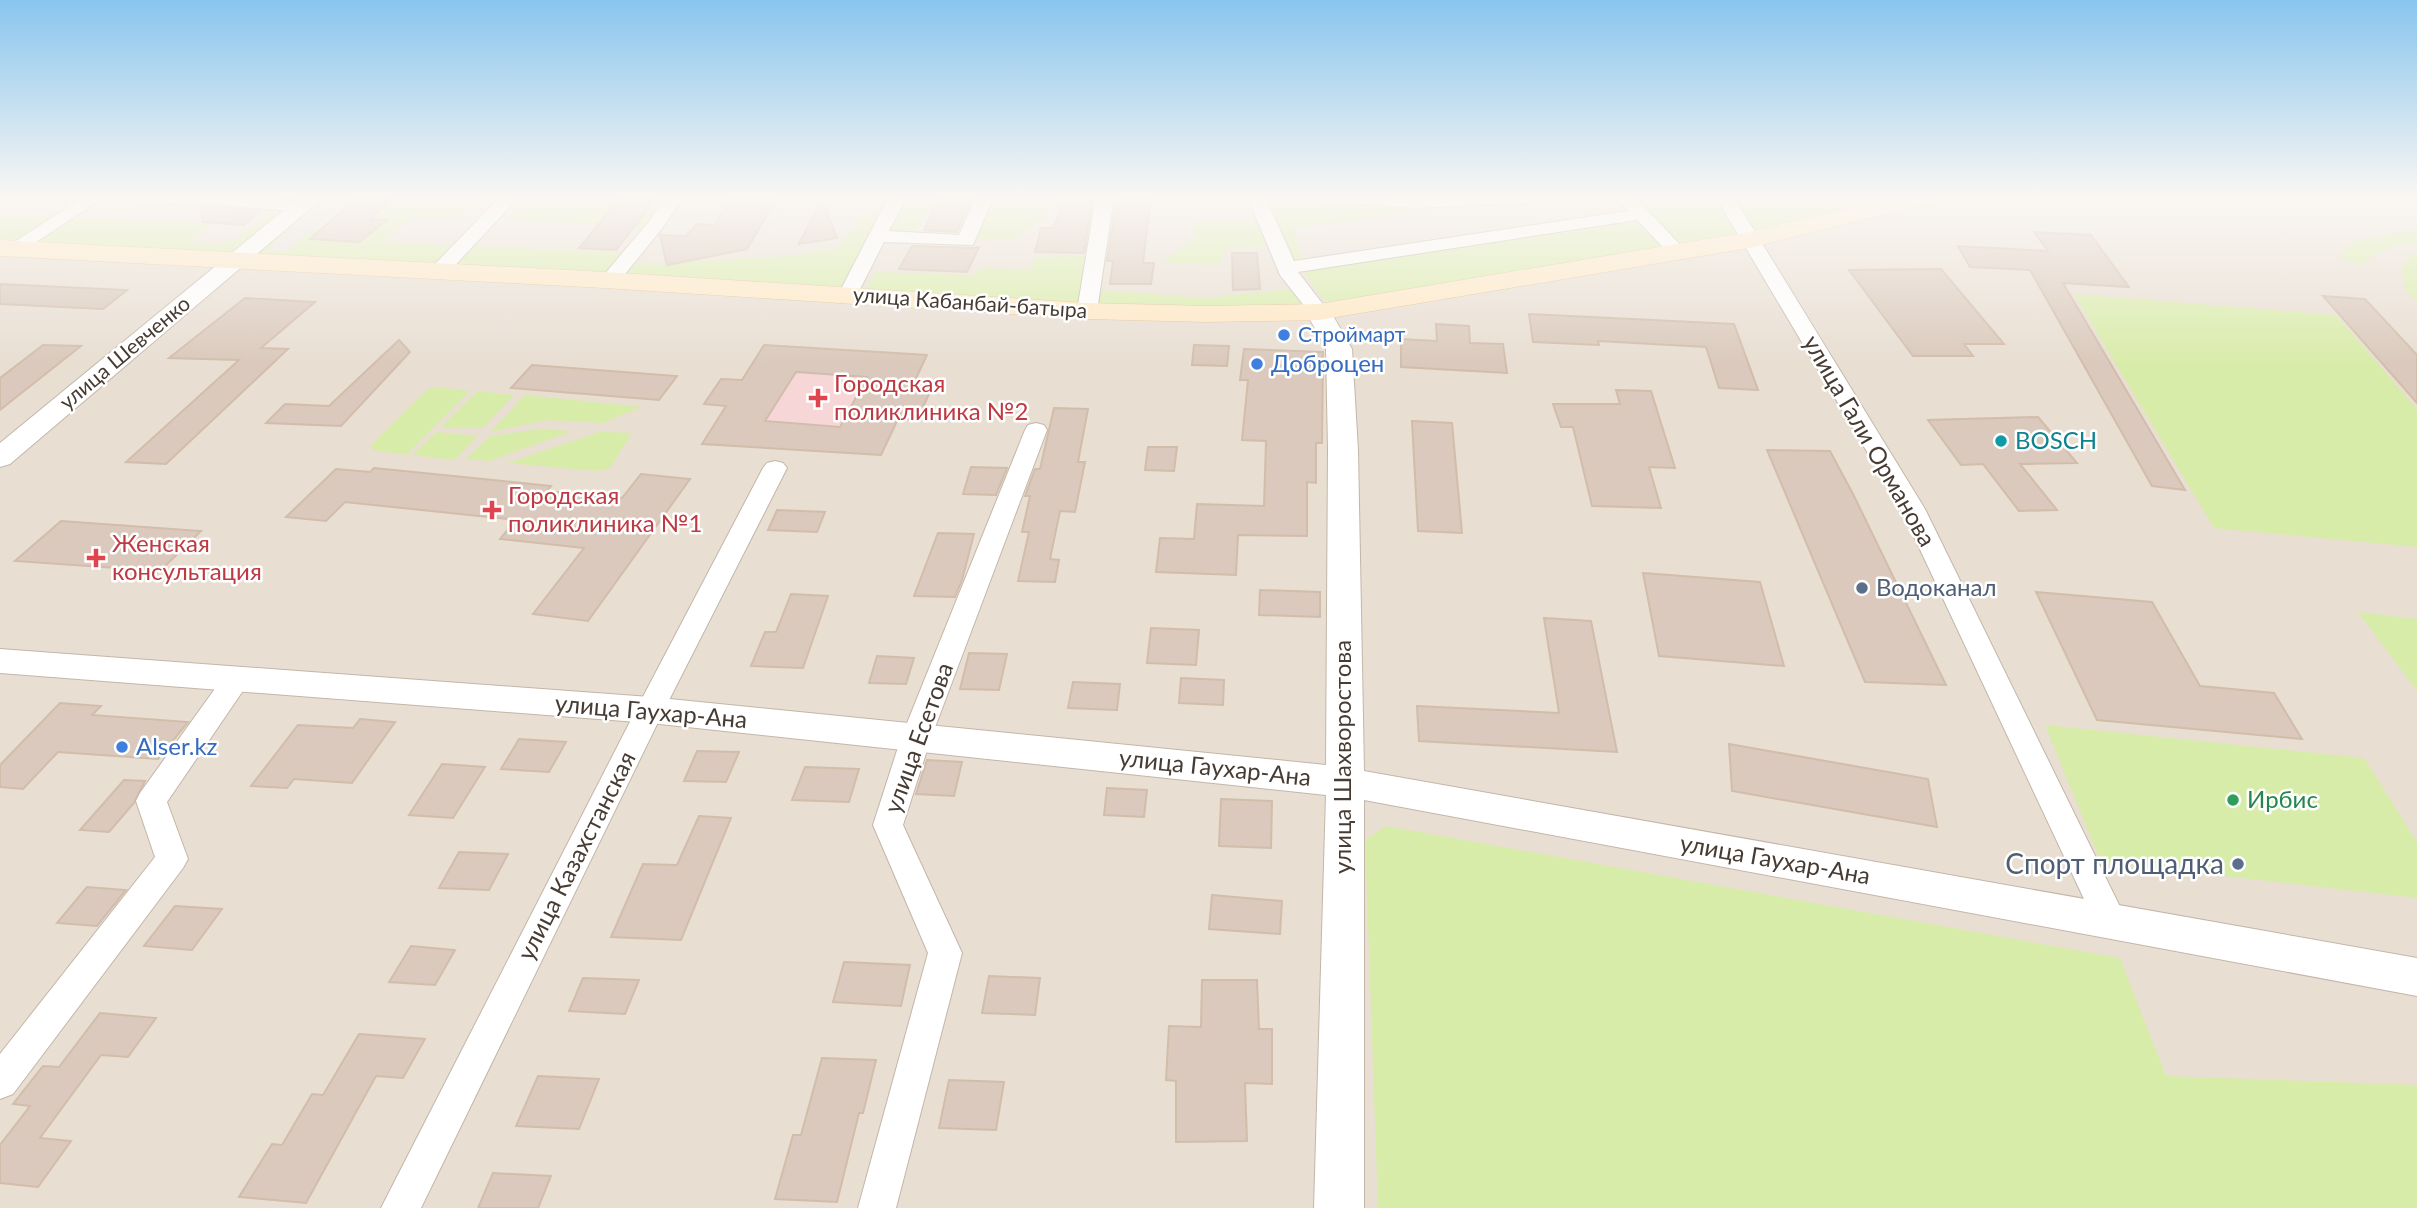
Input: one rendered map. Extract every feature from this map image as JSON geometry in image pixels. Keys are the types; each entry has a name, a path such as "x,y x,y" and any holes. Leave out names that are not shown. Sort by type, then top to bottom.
{"main road":[{"name":"улица Кабанбай-батыра","path":"90,252 611,280 1087,311 1207,314 1319,312 1676,252"}],"street":[{"name":"улица Шевченко","path":"0,458 245,252"},
{"path":"440,270 457,252"},
{"path":"611,280 633,252"},
{"path":"848,295 870,252"},
{"path":"1087,311 1096,252"},
{"path":"1280,252 1287,268 1319,312"},
{"path":"1287,268 1390,252"},
{"name":"улица Гали Орманова","path":"1757,252 1913,509 2111,921"},
{"name":"улица Шахворостова","path":"1319,312 1339,349 1343,450 1345,782 1339,1208"},
{"name":"улица Есетова","path":"877,1208 945,953 888,825 916,738 1036,430"},
{"name":"улица Казахстанская","path":"400,1208 650,710 775,468"},
{"name":"улица Гаухар-Ана","path":"1,662 650,710 1345,782 2417,977"},
{"path":"0,1082 172,859 151,801 237,679"}],"shaded area":[{"path":"0,252 2417,252 2417,1208 0,1208"},
{"name":"Городская поликлиника №2","path":"764,345 927,355 915,379 895,390 930,392 917,420 882,419 893,430 881,455 702,444 744,407 704,404 721,379 761,381"}],"green space":[{"path":"133,252 241,252 234,258"},
{"path":"260,252 625,253 606,279 253,258"},
{"path":"810,252 864,252 844,290 621,274 628,265"},
{"path":"1175,252 1225,252 1218,265 1162,262"},
{"path":"1286,252 1299,252 1301,261 1290,262"},
{"path":"1408,252 1633,252 1328,304 1300,269"},
{"path":"2343,252 2381,252 2361,265 2338,257"},
{"path":"2417,253 2417,302 2406,290 2401,271 2410,256"},
{"path":"1086,256 1079,305 865,290 876,272 970,275 983,268 1030,270 1036,257"},
{"path":"1289,289 1309,308 1093,308 1102,290 1206,298"},
{"path":"2074,294 2336,315 2417,409 2417,547 2214,528"},
{"path":"436,387 470,391 406,455 373,450 371,445 427,390"},
{"path":"478,391 514,395 483,428 441,427"},
{"path":"525,395 642,407 602,423 546,420 491,432"},
{"path":"539,429 572,431 489,461 466,459 490,436"},
{"path":"437,432 477,436 455,460 412,455"},
{"path":"600,432 632,433 610,468 596,471 508,463"},
{"path":"2358,612 2417,619 2417,691"},
{"name":"Ирбис","path":"2045,725 2364,758 2417,842 2417,898 2101,862"},
{"path":"1386,826 2120,958 2166,1076 2417,1085 2417,1208 1378,1208 1365,840"}],"building":[{"path":"664,252 730,252 667,265"},
{"path":"908,252 976,252 967,272 899,269"},
{"path":"1108,252 1144,252 1143,263 1154,263 1151,284 1110,284 1113,261 1107,261"},
{"path":"1962,252 2104,252 2129,287 2063,283 2185,490 2152,486 2030,270 1970,267"},
{"path":"1232,253 1257,253 1260,289 1233,290"},
{"path":"1941,269 2004,344 1964,344 1973,356 1913,356 1849,270"},
{"path":"0,284 127,290 103,309 0,304"},
{"path":"2323,296 2365,299 2417,355 2417,403"},
{"path":"245,298 315,302 261,348 288,349 166,464 126,462 239,360 169,358"},
{"path":"1529,314 1734,324 1758,390 1719,388 1706,347 1598,341 1599,345 1533,342"},
{"path":"1436,324 1469,326 1470,343 1503,344 1507,373 1401,367 1401,339 1437,341"},
{"path":"399,340 410,352 341,426 266,423 285,404 329,406"},
{"path":"43,345 81,346 0,410 0,378"},
{"name":"Городская поликлиника №2","path":"764,345 927,355 910,391 930,392 917,420 898,419 881,455 702,444 726,406 704,404 721,379 742,380","holes":["796,372 867,377 840,427 765,421"]},
{"path":"1194,345 1229,346 1227,366 1192,365"},
{"path":"1244,349 1323,352 1322,443 1316,443 1316,483 1307,482 1307,536 1238,535 1236,575 1156,572 1160,538 1194,539 1197,504 1264,506 1266,441 1242,440 1248,380 1240,380"},
{"path":"532,365 677,376 659,400 511,388"},
{"path":"1616,390 1651,391 1675,468 1649,467 1661,508 1592,506 1573,427 1561,427 1553,404 1620,404"},
{"path":"1054,408 1088,409 1078,462 1085,462 1075,512 1060,511 1050,559 1059,560 1055,582 1018,581 1029,532 1022,532 1030,496 1025,496 1035,469 1040,469"},
{"name":"BOSCH","path":"2038,417 2077,463 2020,464 2057,510 2019,511 1983,464 1961,465 1928,420"},
{"path":"1412,421 1452,423 1462,533 1418,531"},
{"path":"1148,447 1177,447 1174,471 1145,470"},
{"name":"Водоканал","path":"1767,450 1830,451 1946,685 1865,682"},
{"path":"971,467 1007,468 996,495 963,494"},
{"path":"374,468 551,486 547,491 622,498 641,474 690,479 588,621 533,614 584,548 500,539 516,520 345,502 326,521 286,517 336,469 370,472"},
{"path":"777,510 825,512 817,532 768,530"},
{"path":"61,521 201,531 160,571 15,561"},
{"path":"938,533 974,534 962,580 955,597 914,596"},
{"path":"1643,573 1760,582 1784,666 1659,656"},
{"path":"1260,590 1320,592 1320,617 1259,615"},
{"path":"2036,592 2152,602 2200,686 2274,693 2302,739 2097,720"},
{"path":"791,594 828,596 803,668 751,666 765,632 776,632"},
{"path":"1544,618 1591,621 1617,752 1419,741 1417,706 1559,713"},
{"path":"1151,628 1199,630 1196,665 1147,663"},
{"path":"969,653 1007,654 999,690 960,689"},
{"path":"877,656 914,658 906,684 869,683"},
{"path":"1181,678 1224,680 1223,705 1179,703"},
{"path":"1073,682 1120,684 1117,710 1068,708"},
{"path":"60,703 101,706 92,715 188,722 158,759 58,752 23,789 0,787 0,765"},
{"path":"360,719 395,722 352,783 294,779 287,788 251,786 298,725 353,728"},
{"path":"519,739 566,742 549,772 501,769"},
{"path":"1729,744 1928,779 1937,827 1732,791"},
{"path":"697,751 739,752 726,782 684,781"},
{"path":"927,760 962,762 954,796 916,794"},
{"path":"442,764 485,767 453,818 409,815"},
{"path":"805,767 859,769 849,802 792,800"},
{"path":"124,780 145,781 134,803 109,832 80,830"},
{"path":"1107,788 1147,790 1144,817 1104,815"},
{"path":"1221,799 1272,801 1271,848 1219,846"},
{"path":"699,816 731,818 681,940 611,937 643,864 677,865"},
{"path":"459,852 508,854 489,890 439,888"},
{"path":"87,887 126,890 97,926 57,923"},
{"path":"1212,895 1282,901 1280,934 1209,929"},
{"path":"175,906 222,909 192,950 144,946"},
{"path":"411,946 455,950 435,985 389,982"},
{"path":"844,962 910,965 901,1006 833,1002"},
{"path":"989,976 1040,978 1035,1015 982,1013"},
{"path":"583,978 639,980 625,1014 569,1011"},
{"path":"1202,980 1257,980 1259,1029 1272,1029 1272,1084 1245,1083 1247,1141 1176,1142 1176,1081 1166,1080 1169,1026 1201,1027"},
{"path":"100,1013 156,1018 128,1057 101,1055 40,1138 71,1141 38,1187 0,1183 0,1145 30,1106 13,1104 43,1066 59,1067"},
{"path":"359,1034 425,1039 403,1078 376,1076 306,1203 239,1197 272,1144 282,1145 312,1094 323,1095"},
{"path":"822,1058 876,1060 863,1113 859,1113 837,1202 775,1199 793,1135 801,1135"},
{"path":"538,1076 599,1079 579,1129 516,1126"},
{"path":"949,1080 1004,1082 996,1130 939,1128"},
{"path":"493,1173 551,1176 538,1208 478,1208"}],"place":[{"name":"Строймарт","path":"1284,335"},
{"name":"Доброцен","path":"1257,364"},
{"name":"Городская поликлиника №2","path":"818,398"},
{"name":"BOSCH","path":"2001,441"},
{"name":"Городская поликлиника №1","path":"492,510"},
{"name":"Женская консультация","path":"96,558"},
{"name":"Водоканал","path":"1862,588"},
{"name":"Alser.kz","path":"122,747"},
{"name":"Ирбис","path":"2233,800"},
{"name":"Спорт площадка","path":"2238,864"}]}
